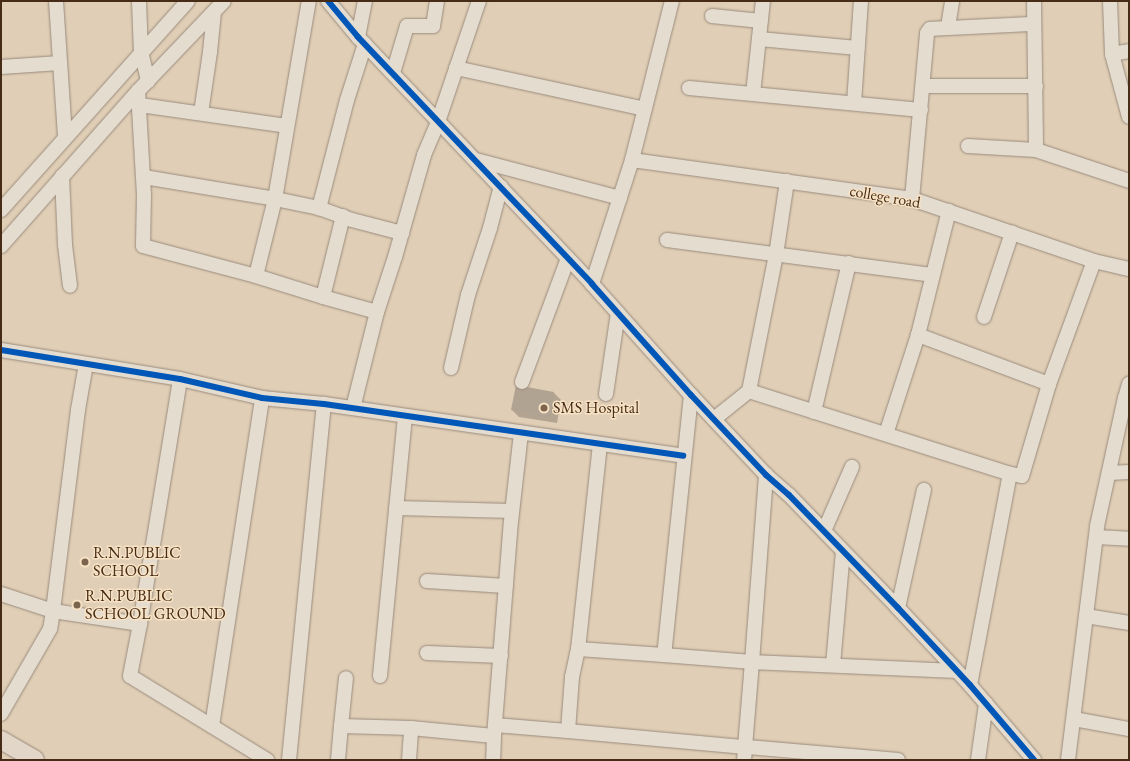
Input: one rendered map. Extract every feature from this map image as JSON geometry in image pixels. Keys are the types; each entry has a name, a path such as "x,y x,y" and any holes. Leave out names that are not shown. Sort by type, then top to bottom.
{"main road":[{"path":"1,740 35,760"}],"street":[{"path":"56,1 65,138"},
{"path":"139,1 142,52 148,80"},
{"path":"1,210 188,1"},
{"path":"1,246 62,176 139,98 148,80 224,1"},
{"path":"256,276 275,199 308,1"},
{"path":"328,1 361,40 501,186 592,284 691,395 766,475 789,495 824,531 970,685 1034,760"},
{"path":"319,208 361,40 365,1"},
{"path":"393,73 407,26 433,26 437,1"},
{"path":"353,408 377,312 402,233 424,155 438,122 479,1"},
{"path":"592,284 632,160 672,1"},
{"path":"753,94 763,1"},
{"path":"854,104 861,1"},
{"path":"948,28 952,1"},
{"path":"1034,1 1036,150"},
{"path":"1110,1 1112,54 1129,117"},
{"path":"201,113 214,12"},
{"path":"712,16 761,21"},
{"path":"912,199 928,33 930,29 1034,24"},
{"path":"759,39 858,48"},
{"path":"1112,54 1129,51"},
{"path":"1,67 60,63"},
{"path":"456,68 645,109"},
{"path":"924,86 1036,86"},
{"path":"688,88 921,110"},
{"path":"139,98 201,113 286,126"},
{"path":"139,98 144,177 143,246 256,276 377,312"},
{"path":"968,146 1036,150 1129,181"},
{"path":"476,160 620,198"},
{"name":"college road","path":"632,160 912,199 1094,261 1129,269"},
{"path":"62,176 66,252 70,286"},
{"path":"144,177 319,208 402,233"},
{"path":"714,419 749,391 776,255 787,181"},
{"path":"451,368 468,295 490,228 501,186"},
{"path":"886,434 918,335 949,211"},
{"path":"323,297 343,216"},
{"path":"984,317 1012,233"},
{"path":"667,240 932,275"},
{"path":"522,382 568,258"},
{"path":"749,391 1010,474 1022,476 1049,384 1094,261"},
{"path":"814,412 849,263"},
{"path":"606,394 618,313"},
{"path":"918,335 1049,384"},
{"path":"1,350 180,379 262,398 324,404 683,456"},
{"path":"1,714 50,629 78,410 86,364"},
{"path":"180,379 140,624 130,676 267,760"},
{"path":"1068,760 1096,537 1129,384"},
{"path":"664,655 683,456 691,395"},
{"path":"212,726 262,398"},
{"path":"289,760 324,404"},
{"path":"380,676 405,416"},
{"path":"493,760 512,510 521,433"},
{"path":"568,731 572,677 578,649 600,444"},
{"path":"824,531 852,467"},
{"path":"1109,473 1129,472"},
{"path":"970,685 1010,474"},
{"path":"745,753 766,475"},
{"path":"898,608 924,490"},
{"path":"396,508 512,510"},
{"path":"1096,537 1129,539"},
{"path":"833,666 842,551"},
{"path":"427,581 506,586"},
{"path":"1,594 53,611 140,624"},
{"path":"1086,616 1129,624"},
{"path":"578,649 752,662 956,671"},
{"path":"428,653 501,656"},
{"path":"338,760 346,678"},
{"path":"978,760 986,704"},
{"path":"1074,719 1129,729"},
{"path":"341,726 495,731 568,731 745,753 898,760"},
{"path":"409,760 411,728"}],"building":[{"path":"516,385 554,392 550,417 511,410"}],"cycle path":[{"path":"328,1 358,37 592,284 691,395 766,475 789,495 970,685 1034,760"},
{"path":"1,350 180,379 262,398 324,404 683,456"}],"place":[{"name":"SMS Hospital","path":"544,408"},
{"name":"R.N.PUBLIC SCHOOL","path":"85,562"},
{"name":"R.N.PUBLIC SCHOOL GROUND","path":"77,605"}]}
